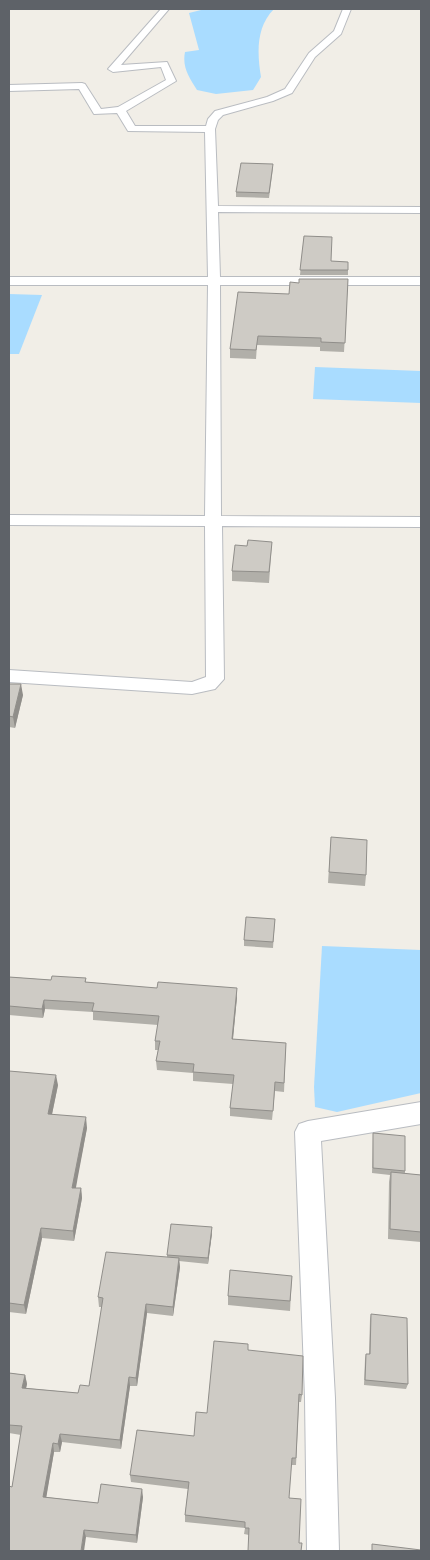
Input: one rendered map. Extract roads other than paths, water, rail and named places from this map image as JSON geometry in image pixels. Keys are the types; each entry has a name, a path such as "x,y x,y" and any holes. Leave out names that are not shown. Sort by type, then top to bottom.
{"street":[{"path":"9,88 82,86 98,112 120,110 171,82 164,64 113,69 166,9"},
{"path":"9,676 192,688 208,685 215,679 212,374 214,282 210,129 213,119 219,113 270,99 289,91 312,55 338,32 347,9"},
{"path":"120,110 132,129 210,129"},
{"path":"212,209 421,210"},
{"path":"9,281 421,281"},
{"path":"9,520 421,522"},
{"path":"323,1551 320,1398 308,1132 421,1112"}],"water":[{"path":"205,9 274,9 268,16 261,32 259,59 261,77 253,90 216,94 197,90 191,81 185,67 185,52 199,50 189,13"},
{"path":"9,294 42,295 19,354 9,354"},
{"path":"315,367 421,371 421,403 313,399"},
{"path":"322,946 421,950 421,1093 337,1112 315,1107 314,1087"}]}
